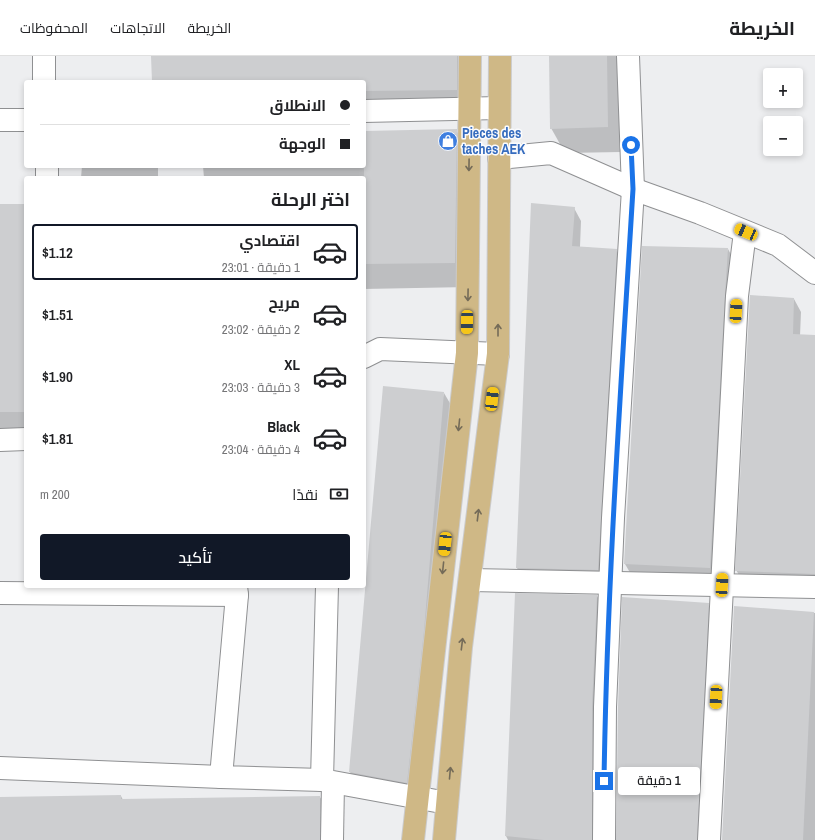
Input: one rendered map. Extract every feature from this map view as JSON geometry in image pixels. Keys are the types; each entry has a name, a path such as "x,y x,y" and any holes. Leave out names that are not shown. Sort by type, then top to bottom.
{"main road":[{"path":"413,840 416,798 467,353 470,56"},
{"path":"444,840 462,647 498,354 500,56"}],"street":[{"path":"44,56 44,80"},
{"path":"604,840 605,707 610,582 633,189 628,56"},
{"path":"366,111 499,108"},
{"path":"0,120 24,120"},
{"path":"499,158 552,153 633,189 700,213 778,245 815,273"},
{"path":"709,840 737,296 746,232"},
{"path":"366,356 380,349 498,354"},
{"path":"0,440 24,439"},
{"path":"470,580 815,587"},
{"path":"327,588 328,782 332,840"},
{"path":"0,593 236,591 221,777"},
{"path":"0,768 328,782 447,803"}],"building":[{"path":"151,56 457,56 457,90 366,91 366,80 152,80"},
{"path":"549,56 607,56 608,127 550,129"},
{"path":"457,129 455,263 366,264 366,176 364,176 364,168 366,168 366,131"},
{"path":"531,203 575,207 572,246 617,249 598,570 516,568"},
{"path":"0,204 24,204 24,412 0,412"},
{"path":"642,246 728,248 710,568 624,564"},
{"path":"750,295 794,298 793,334 815,335 815,574 735,571"},
{"path":"383,386 444,392 424,631 407,783 349,772"},
{"path":"515,593 597,595 592,707 592,840 544,840 505,836"},
{"path":"622,597 709,603 697,840 616,840 618,707"},
{"path":"734,606 814,612 803,840 722,840"},
{"path":"121,795 121,799 320,796 320,840 0,840 0,797"}],"place":[{"name":"Pieces des taches AEK","path":"448,141"}],"route":[{"path":"604,781 605,707 613,518 633,189 631,145"}]}
